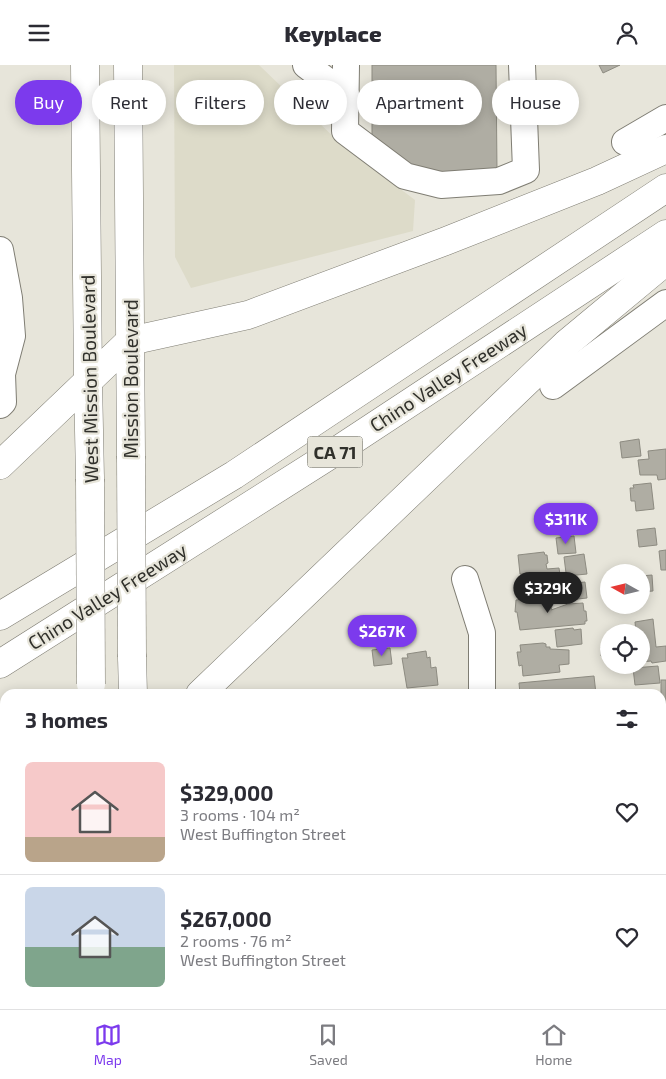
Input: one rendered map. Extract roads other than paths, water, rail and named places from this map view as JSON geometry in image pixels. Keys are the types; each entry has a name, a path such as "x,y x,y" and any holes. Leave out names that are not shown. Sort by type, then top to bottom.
{"main road":[{"name":"West Mission Boulevard","path":"85,65 91,689"},
{"name":"Mission Boulevard","path":"128,65 133,689"},
{"path":"0,465 130,341 248,315 446,241 598,181 666,149"},
{"name":"Chino Valley Freeway","path":"0,616 234,475 666,188"},
{"name":"Chino Valley Freeway","path":"0,664 341,448 666,234"},
{"path":"205,689 566,344 666,261"}],"street":[{"path":"306,65 326,80"},
{"path":"346,65 346,80"},
{"path":"345,125 345,131 405,176 441,185 499,181 526,170 522,65"},
{"path":"625,142 666,118"},
{"path":"0,250 12,336 2,374 3,403 0,405"},
{"path":"553,386 666,303"},
{"path":"465,579 482,633 482,689"}]}
